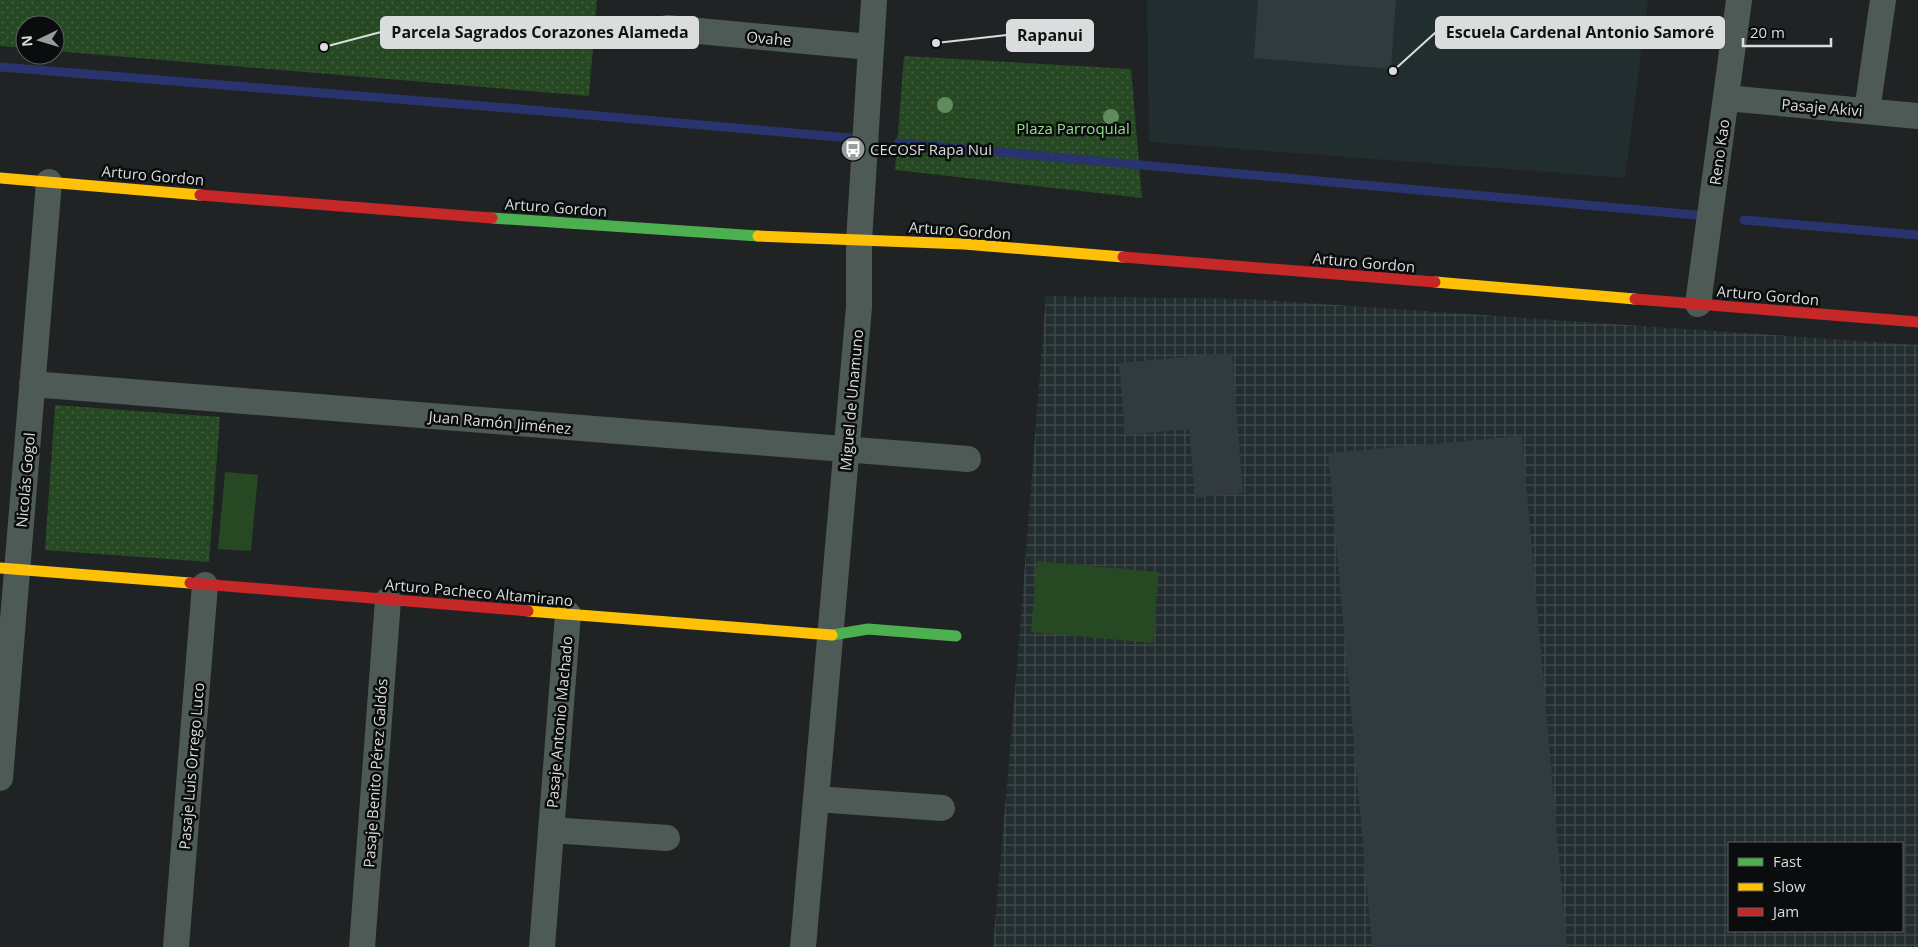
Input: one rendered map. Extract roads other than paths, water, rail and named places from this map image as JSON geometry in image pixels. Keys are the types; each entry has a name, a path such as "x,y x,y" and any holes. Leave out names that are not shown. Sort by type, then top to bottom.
{"street":[{"name":"Miguel de Unamuno","path":"803,947 859,306 859,241 874,0"},
{"name":"Reno Kao","path":"1698,304 1739,0"},
{"path":"1867,111 1883,0"},
{"name":"Ovahe","path":"667,28 870,47"},
{"name":"Pasaje Akivi","path":"1726,98 1918,116"},
{"name":"Arturo Gordon","path":"0,178 533,221 859,241 887,240 964,244 1918,322"},
{"name":"Nicolás Gogol","path":"0,778 8,569 32,384 49,182"},
{"name":"Juan Ramón Jiménez","path":"32,384 968,459"},
{"name":"Arturo Pacheco Altamirano","path":"8,569 830,635 868,629 956,636"},
{"name":"Pasaje Luis Orrego Luco","path":"176,947 205,585"},
{"name":"Pasaje Benito Pérez Galdós","path":"362,947 388,600"},
{"name":"Pasaje Antonio Machado","path":"542,947 568,614"},
{"path":"816,799 942,808"},
{"name":"Pasaje Antonio Machado","path":"551,830 667,838"}],"waterway":[{"path":"0,67 850,138"},
{"path":"898,143 1696,215"},
{"path":"1744,220 1918,235"}],"place":[{"name":"Rapanui","path":"936,43"},
{"name":"Parcela Sagrados Corazones Alameda","path":"324,47"},
{"name":"Escuela Cardenal Antonio Samoré","path":"1393,71"},
{"name":"CECOSF Rapa Nui","path":"853,149"}],"park label":[{"name":"Plaza Parroquial","path":"1073,128"}]}
